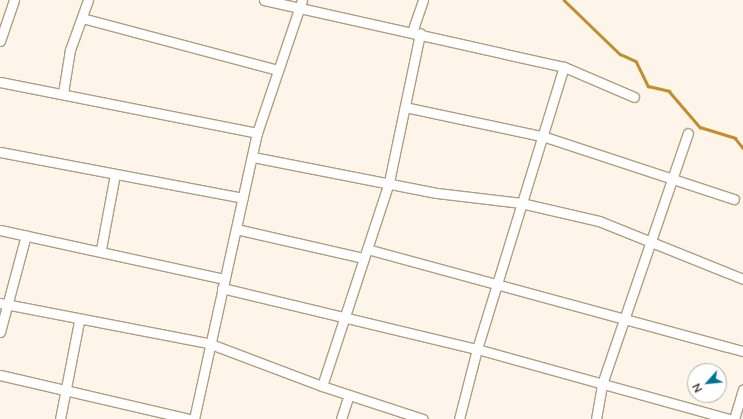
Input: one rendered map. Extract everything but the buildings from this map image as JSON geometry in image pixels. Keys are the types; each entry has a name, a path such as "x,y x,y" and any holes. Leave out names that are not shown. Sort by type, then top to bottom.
{"street":[{"path":"0,41 14,0"},
{"path":"63,94 70,50 88,0"},
{"path":"264,0 298,10 416,33 564,67 634,97"},
{"path":"194,419 208,343 253,157 257,133 302,0"},
{"path":"322,386 389,182 405,107 416,33 423,0"},
{"path":"0,10 9,13"},
{"path":"82,18 278,70"},
{"path":"459,419 477,349 564,67"},
{"path":"0,82 257,133"},
{"path":"405,107 542,136 734,199"},
{"path":"596,419 602,384 651,242 671,178 688,133"},
{"path":"0,152 243,198"},
{"path":"253,157 389,182 437,193 521,203 599,221 743,279"},
{"path":"101,250 115,174"},
{"path":"236,229 497,282 743,350"},
{"path":"0,230 101,250 224,279"},
{"path":"0,332 4,304 26,235"},
{"path":"222,288 344,320 477,349 729,419"},
{"path":"4,304 79,321 208,343 322,386 423,419"},
{"path":"60,419 67,390 79,321"},
{"path":"0,375 189,419"},
{"path":"734,419 743,389"},
{"path":"341,419 348,395"}],"waterway":[{"path":"564,0 620,54 636,61 648,86 669,91 700,127 735,138 743,148"}]}
